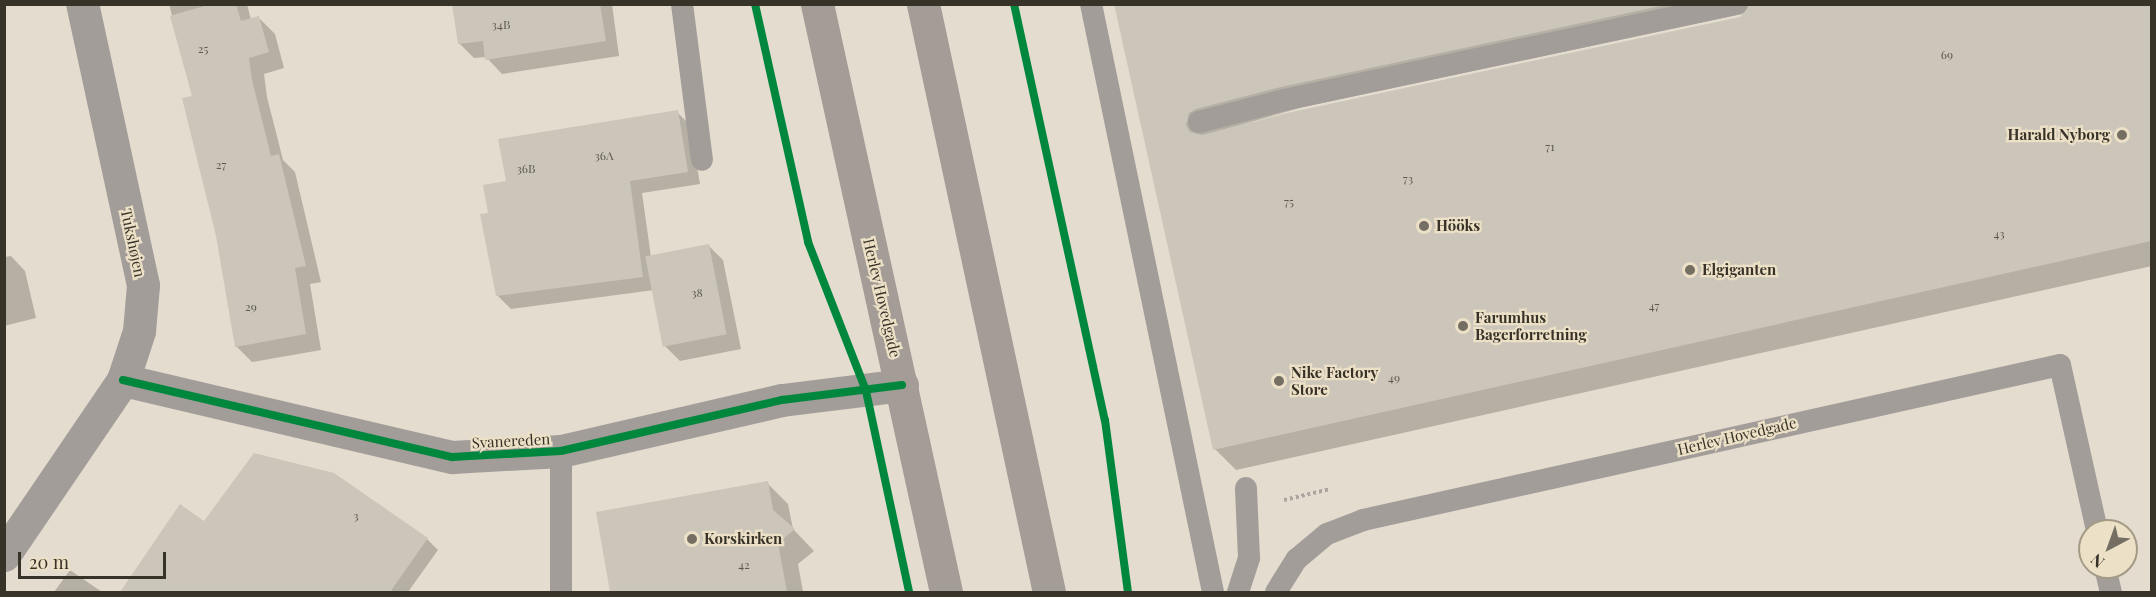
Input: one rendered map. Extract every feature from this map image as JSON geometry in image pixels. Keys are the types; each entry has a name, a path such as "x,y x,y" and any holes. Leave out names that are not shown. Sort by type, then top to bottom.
{"main road":[{"name":"Herlev Hovedgade","path":"817,4 946,592"},
{"path":"923,4 1049,592"}],"street":[{"name":"Tukshøjen","path":"4,555 123,380 139,330 143,285 82,4"},
{"name":"Svanereden","path":"123,380 452,457 561,451 783,400 902,385"}],"lane":[{"path":"682,4 702,160"},
{"path":"1091,4 1213,592"},
{"path":"1199,122 1296,98 1737,4"},
{"name":"Herlev Hovedgade","path":"1276,592 1297,559 1327,534 1363,520 2060,365 2094,519"},
{"path":"561,451 561,592"},
{"path":"1238,592 1249,558 1246,488"}],"building":[{"path":"211,4 236,4 241,21 259,16 269,52 249,58 252,80 271,156 279,154 306,266 295,268 306,334 235,347 216,236 182,98 192,96 170,16"},
{"path":"452,4 600,4 606,41 485,60 483,41 458,44"},
{"path":"1114,4 1670,4 1281,87 1196,109 1189,113 1186,125 1190,132 1202,135 1287,113 1740,17 1750,4 2151,4 2151,241 1213,450"},
{"path":"678,110 688,172 630,181 643,277 496,296 480,214 488,213 483,185 506,181 498,139"},
{"path":"709,244 727,334 663,347 645,256"},
{"path":"254,453 334,473 428,538 390,592 120,592 180,504 204,521"},
{"name":"Korskirken","path":"768,481 773,510 795,529 778,543 787,592 610,592 596,512"}],"cycle path":[{"path":"755,4 808,242 866,391 909,592"},
{"path":"1014,4 1105,420 1128,592"},
{"path":"123,380 452,457 561,451 782,400 902,385"}],"place":[{"name":"Harald Nyborg","path":"2122,135"},
{"name":"Hööks","path":"1424,226"},
{"name":"Elgiganten","path":"1690,270"},
{"name":"Farumhus Bagerforretning","path":"1463,326"},
{"name":"Nike Factory Store","path":"1279,381"},
{"name":"Korskirken","path":"692,539"}]}
